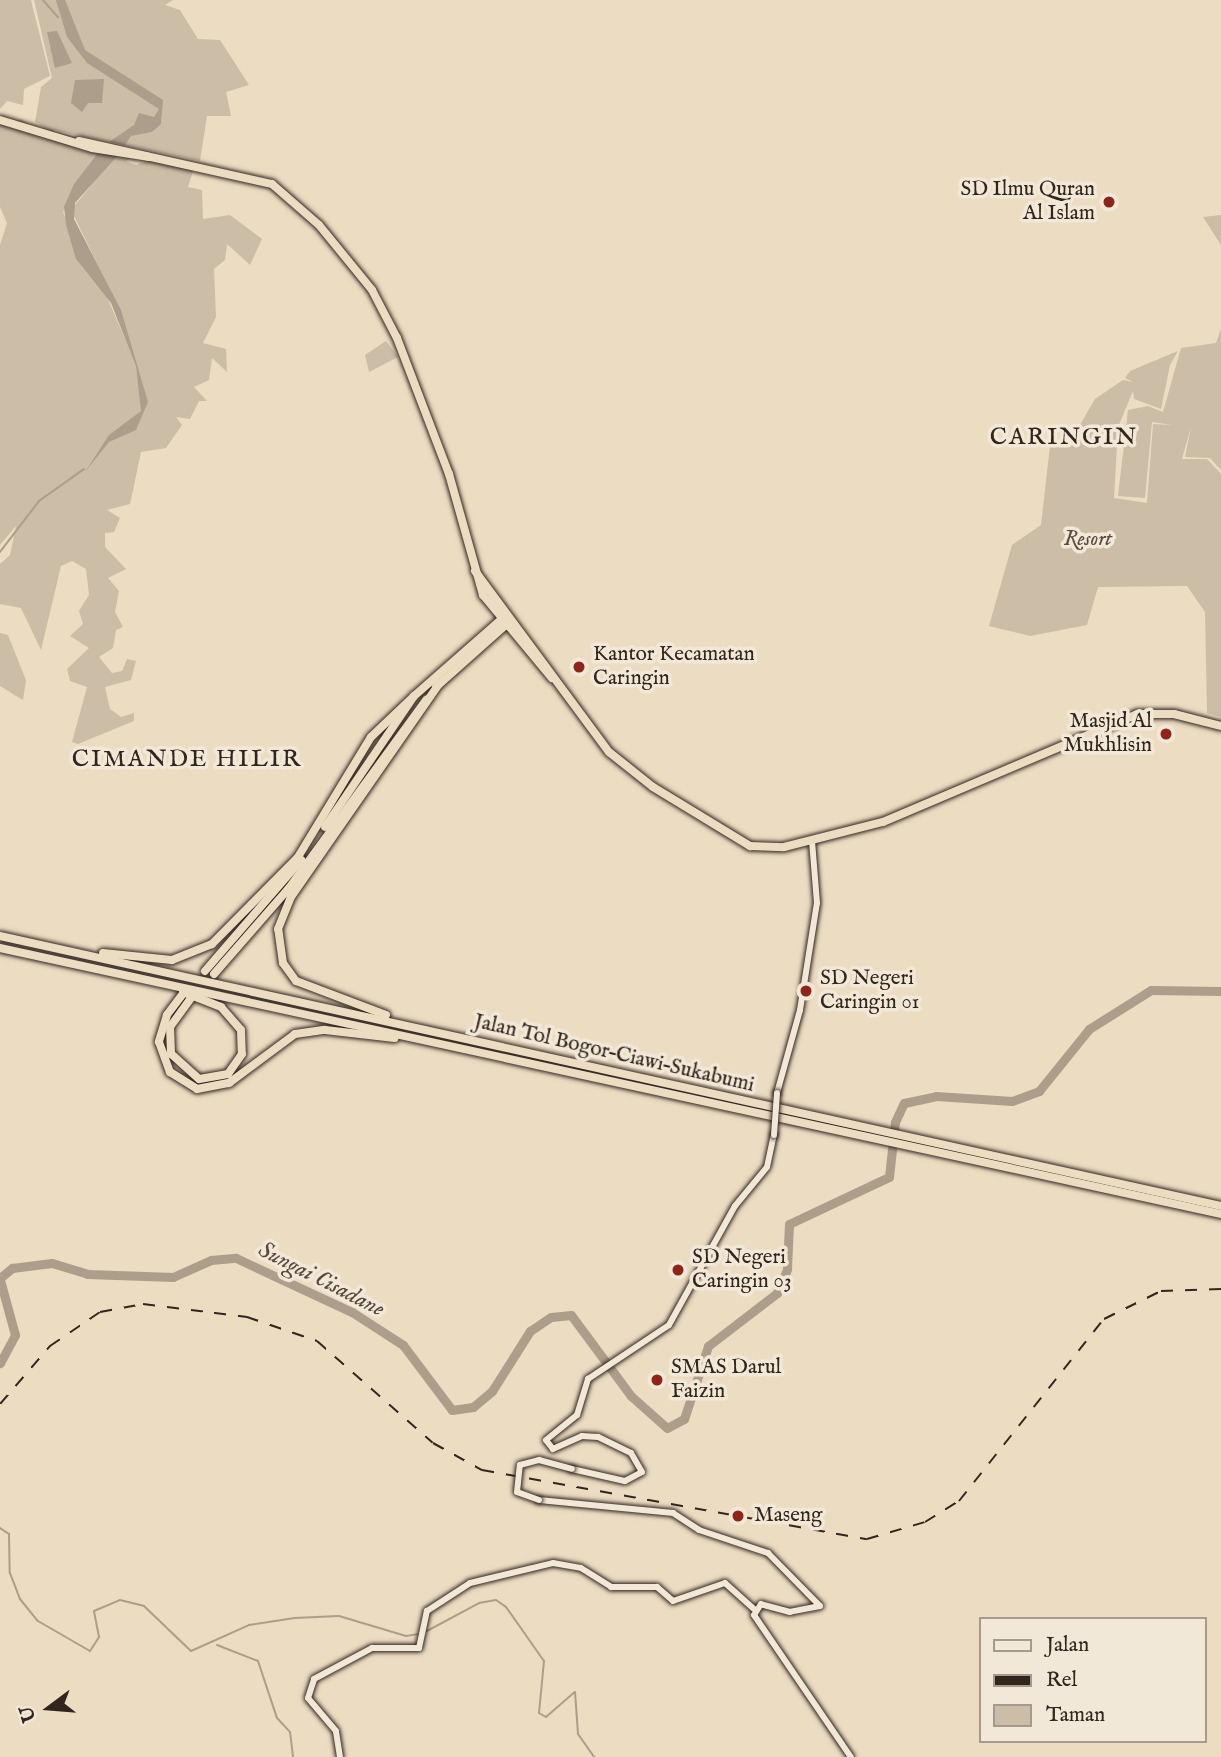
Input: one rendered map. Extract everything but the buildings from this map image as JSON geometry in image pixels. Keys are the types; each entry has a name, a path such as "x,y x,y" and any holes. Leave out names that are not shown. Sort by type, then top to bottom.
{"highway":[{"path":"0,120 92,144 133,158 152,156"},
{"path":"92,144 133,148 152,156 283,189 363,278 389,320 439,446 475,571 491,605 507,619 621,764 727,836 761,848 811,841 883,822 1138,714 1174,714 1221,726"},
{"path":"475,571 520,642 556,681"},
{"path":"414,696 284,883 209,972 289,888 439,684 491,632 491,605"},
{"path":"62,947 162,960 212,944 298,857 372,737 414,696 507,619"},
{"path":"491,632 520,642"},
{"path":"439,684 291,897 277,936 283,963 303,986 442,1032"},
{"name":"Jalan Tol Bogor–Ciawi–Sukabumi","path":"0,936 62,947 442,1032 645,1084"},
{"name":"Jalan Tol Bogor–Ciawi–Sukabumi","path":"0,948 701,1096 1221,1214"},
{"path":"153,981 233,1017 244,1043 228,1074 199,1079 171,1054 170,1027 186,997 167,1015 159,1042 170,1072 197,1089 229,1083 277,1042 310,1030 447,1044"},
{"name":"Jalan Tol Bogor–Ciawi–Sukabumi","path":"964,1156 1221,1206"}],"street":[{"path":"754,1609 765,1604 805,1612 820,1605 768,1553 699,1530 682,1515 539,1500 514,1486 520,1465 539,1460 625,1481 642,1472 628,1450 592,1435 555,1449 547,1445 577,1415 585,1383 669,1325 735,1206 764,1171 774,1135 777,1093 800,1010 817,903 811,841"},
{"path":"340,1757 336,1731 308,1698 313,1682 372,1648 417,1648 427,1611 451,1590 540,1563 579,1567 611,1587 657,1587 671,1601 725,1583 754,1609 850,1757"}],"green space":[{"path":"0,0 31,0 50,76 24,89 23,105 7,101 0,109"},
{"path":"34,0 173,0 165,5 180,10 198,39 220,40 249,85 226,92 231,116 207,116 200,161 54,130 55,137 82,143 83,151 106,150 63,212 82,267 107,297 132,355 120,310 71,210 112,160 121,152 134,155 126,161 136,165 154,159 194,168 188,187 202,190 203,219 230,215 262,239 250,265 227,244 225,260 214,269 216,317 203,343 226,349 227,372 212,358 209,380 194,387 207,401 199,401 190,419 176,417 182,425 166,448 141,452 130,504 107,510 120,518 114,532 105,533 105,547 126,569 108,578 119,591 115,612 123,627 116,630 113,648 99,657 112,673 122,671 127,659 136,661 131,680 105,687 110,709 121,717 134,713 134,721 78,744 72,742 87,687 70,681 67,669 89,648 70,636 83,624 79,611 89,595 86,569 72,561 61,566 41,650 21,608 0,604 0,564 10,555 16,526 0,545 0,245 7,223 0,207 0,116 3,124 21,119 40,133 49,130 35,122 41,87 52,78"},
{"path":"1221,215 1221,245 1203,217"},
{"name":"Resort","path":"1221,329 1221,470 1210,458 1185,457 1191,427 1182,459 1207,459 1221,474 1221,717 1207,713 1205,612 1187,586 1098,587 1087,625 1030,636 989,626 1012,545 1041,525 1050,446 1077,430 1095,399 1123,380 1133,382 1125,378 1130,371 1178,351 1170,365 1161,409 1134,399 1133,391 1118,427 1114,498 1147,503 1153,424 1172,425 1152,422 1145,498 1118,496 1128,410 1148,406 1163,412 1181,348 1216,343"},
{"path":"386,341 398,357 369,372 365,355"},
{"path":"0,633 8,635 26,680 23,700 0,686"}],"shaded area":[{"path":"56,0 65,0 85,50 163,100 161,124 152,132 131,136 125,145 109,142 134,125 139,113 154,117 159,109 87,63 67,37"},
{"path":"57,31 72,63 55,68 47,32"},
{"path":"104,79 102,103 88,103 82,112 71,103 75,80"},
{"path":"102,148 121,152 75,203 74,219 121,310 148,402 136,430 109,442 85,472 109,435 141,411 136,366 111,303 76,259 66,225 64,207 74,184"}],"waterway":[{"path":"43,0 58,17"},
{"path":"0,552 39,501 84,469"},
{"name":"Sungai Cisadane","path":"0,1278 12,1268 52,1263 87,1274 173,1277 211,1260 236,1258 352,1312 403,1345 452,1410 473,1407 492,1391 530,1331 551,1317 571,1315 631,1396 667,1428 684,1419 708,1346 777,1293 787,1269 789,1224 889,1177 895,1122 904,1103 936,1096 1012,1101 1039,1091 1089,1029 1151,990 1221,991"},
{"name":"Sungai Cisadane","path":"0,1280 15,1335 0,1363"},
{"path":"0,1528 9,1534 10,1573 20,1599 38,1621 90,1651 99,1637 94,1611 120,1600 144,1606 191,1651 249,1625 294,1618 339,1616 406,1636 418,1634"},
{"path":"427,1631 479,1603 496,1600 506,1607 544,1661 539,1713 546,1717 575,1692 578,1734 594,1757"},
{"path":"217,1645 258,1661 277,1718 290,1732 293,1757"}],"railway":[{"path":"0,1404 50,1346 100,1312 143,1304 247,1317 317,1341 433,1443 482,1470 867,1539 925,1522 959,1501 1104,1319 1161,1291 1221,1289"}],"place":[{"name":"SD Ilmu Quran Al Islam","path":"1109,202"},
{"name":"Kantor Kecamatan Caringin","path":"579,667"},
{"name":"Masjid Al Mukhlisin","path":"1166,734"},
{"name":"SD Negeri Caringin 01","path":"806,991"},
{"name":"SD Negeri Caringin 03","path":"678,1270"},
{"name":"SMAS Darul Faizin","path":"657,1380"},
{"name":"Maseng","path":"738,1516"}],"district":[{"name":"CARINGIN","path":"1064,438"},
{"name":"CIMANDE HILIR","path":"187,760"}]}
